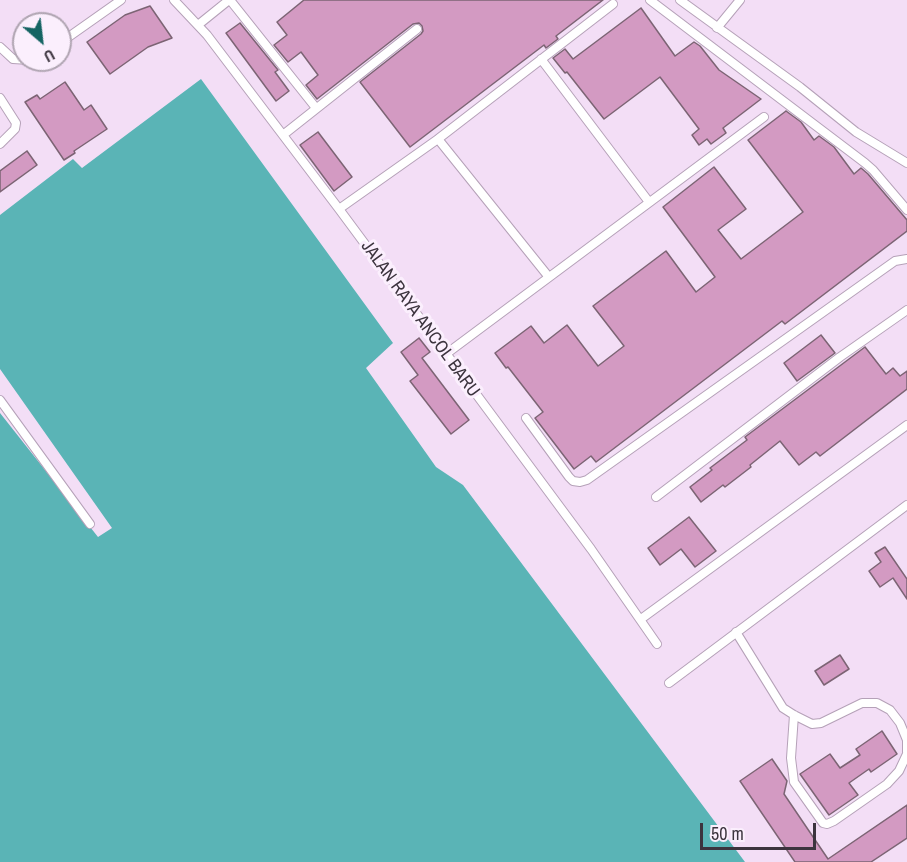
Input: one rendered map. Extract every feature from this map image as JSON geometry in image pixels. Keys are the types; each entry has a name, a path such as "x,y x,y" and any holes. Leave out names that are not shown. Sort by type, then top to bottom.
{"lane":[{"path":"72,35 121,0"},
{"name":"JALAN RAYA ANCOL BARU","path":"174,0 198,25 339,209 641,619 657,644"},
{"path":"198,25 229,0 316,108"},
{"path":"650,0 865,163 907,210"},
{"path":"680,0 800,87 856,132 907,163"},
{"path":"717,28 740,0"},
{"path":"339,209 438,139 540,58 613,4"},
{"path":"283,135 417,29"},
{"path":"0,47 12,58"},
{"path":"540,58 649,202"},
{"path":"0,98 16,123 15,129 0,144"},
{"path":"446,354 764,117"},
{"path":"438,139 548,276"},
{"path":"526,418 569,477 573,481 587,480 895,261 907,258"},
{"path":"656,497 840,357 907,310"},
{"path":"0,400 90,524"},
{"path":"641,619 907,425"},
{"path":"669,683 907,505"},
{"path":"736,632 783,708 812,724 821,723 862,703 877,703 890,710 900,723 907,740 907,753 899,771 887,784 834,822 823,823 794,782 791,758 794,715"}],"shaded area":[{"path":"201,79 393,343 366,368 436,467 463,485 745,862 0,862 0,413 98,537 112,528 0,369 0,215 73,159 82,168"}],"building":[{"path":"304,0 603,0 556,36 558,39 546,48 544,45 410,147 360,82 421,34 422,26 419,23 413,24 317,99 306,85 318,75 301,52 288,62 274,45 287,35 277,22"},
{"path":"150,6 172,38 148,47 110,74 87,42 125,15"},
{"path":"641,8 675,56 694,42 700,46 719,70 761,99 723,128 726,133 711,144 707,139 699,145 692,135 699,129 660,77 604,119 553,58 565,49 573,59"},
{"path":"240,23 278,70 275,72 289,91 276,101 226,33"},
{"path":"65,82 84,110 91,105 107,129 64,160 25,102 37,95 40,99"},
{"path":"786,111 801,122 814,140 819,136 834,147 854,174 861,168 868,174 907,220 907,231 785,324 782,321 596,462 591,456 574,469 535,418 543,412 495,353 531,326 544,343 567,325 598,366 624,346 593,306 666,251 696,292 715,277 663,207 714,167 746,209 718,230 741,259 803,212 748,140"},
{"path":"318,132 352,177 334,191 300,145"},
{"path":"27,151 37,165 0,192 0,171"},
{"path":"821,335 835,353 797,381 784,363"},
{"path":"419,338 430,352 422,358 469,420 451,434 410,381 418,375 401,352"},
{"path":"865,347 886,374 893,368 900,376 907,371 907,389 820,456 816,452 799,465 780,441 750,465 751,467 701,502 690,487 712,470 710,468 747,440 745,437"},
{"path":"689,517 716,551 695,567 681,549 660,565 648,548"},
{"path":"885,547 907,579 907,599 893,578 880,587 869,571 881,562 875,553"},
{"path":"840,655 849,669 824,685 815,671"},
{"path":"882,731 897,754 871,772 869,769 849,783 858,795 829,815 800,774 830,754 840,768 860,755 856,749"},
{"path":"772,759 787,781 784,794 828,859 907,805 907,838 871,862 795,862 740,781"}]}
